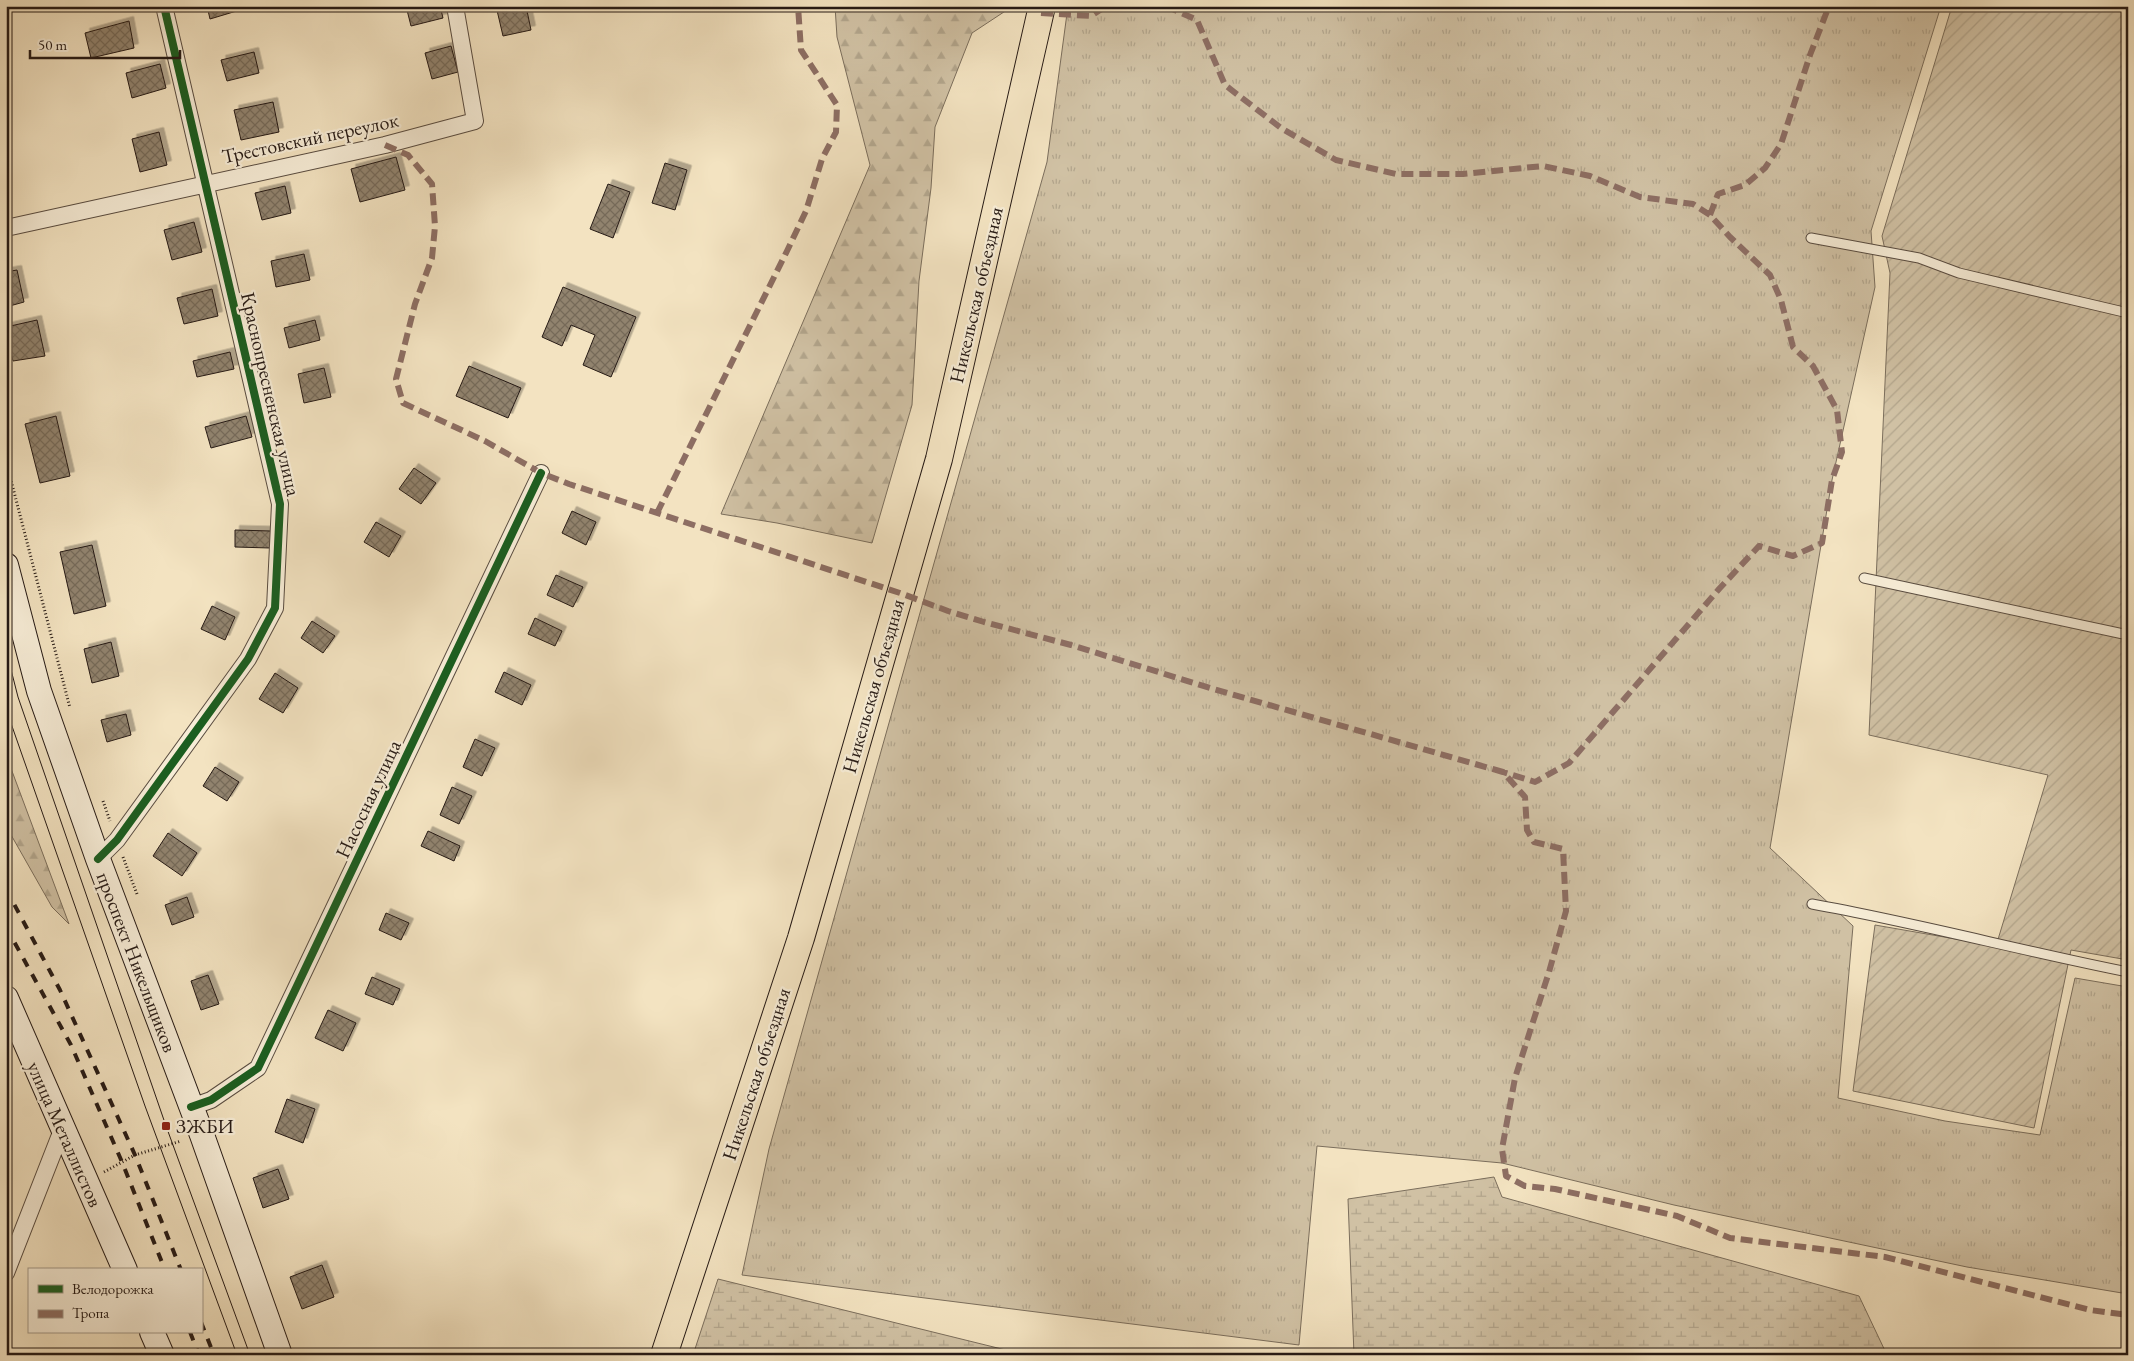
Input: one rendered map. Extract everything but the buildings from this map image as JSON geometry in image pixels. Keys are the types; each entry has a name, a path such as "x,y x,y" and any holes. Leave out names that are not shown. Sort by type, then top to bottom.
{"main road":[{"name":"Никельская объездная","path":"664,1355 801,938 939,459 1042,6"},
{"name":"проспект Никельщиков","path":"6,565 39,691 98,859 202,1134 280,1355"},
{"name":"улица Металлистов","path":"6,998 62,1130 124,1268"},
{"path":"153,1334 162,1355"}],"street":[{"name":"Краснопресненская улица","path":"98,859 117,840 248,659 275,608 280,504 207,183 164,6"},
{"name":"Трестовский переулок","path":"6,228 385,145 475,121 455,6"},
{"name":"Насосная улица","path":"191,1107 211,1100 258,1068 541,473"},
{"path":"6,1273 62,1130"}],"lane":[{"path":"1812,238 1919,258 1959,273 2128,313"},
{"path":"1864,578 2128,635"},
{"path":"1812,904 1874,915 2038,954 2128,972"}],"path":[{"path":"6,461 71,713"},
{"path":"100,794 137,896"},
{"path":"86,1182 135,1155 202,1134"}],"green space":[{"path":"835,6 1013,6 972,33 935,127 931,188 919,281 912,405 872,543 777,523 721,514 870,165 837,37"},
{"path":"1068,6 1941,6 1871,231 1875,287 1832,480 1770,848 1853,926 1838,1098 1945,1121 2040,1135 2075,978 2128,987 2128,1294 1967,1267 1674,1205 1502,1163 1317,1146 1299,1345 742,1275 769,1149 1047,162"},
{"path":"1952,6 2128,6 2128,960 2071,950 2034,1128 1853,1091 1875,925 1996,946 2048,775 1869,735 1890,273 1882,236"},
{"path":"6,755 69,924 52,907 6,826"},
{"path":"1494,1177 1502,1197 1859,1296 1887,1355 1354,1355 1348,1199"},
{"path":"718,1279 1026,1355 693,1355"}],"tram line":[{"path":"6,650 18,697 166,1126 250,1355"},
{"path":"6,709 145,1106 237,1355"}],"railway":[{"path":"6,889 60,990 135,1155 180,1268"},
{"path":"6,927 71,1045 122,1162 164,1268"},
{"path":"202,1325 214,1355"},
{"path":"191,1334 199,1355"}],"marked path":[{"path":"657,513 806,211 822,159 836,132 837,105 801,50 798,6"},
{"path":"1041,13 1091,16 1106,6"},
{"path":"1166,6 1197,20 1225,85 1281,128 1336,160 1396,174 1463,174 1543,166 1590,176 1640,197 1693,204 1710,215 1770,275 1781,300 1793,347 1813,366 1837,410 1842,452 1832,480 1822,543 1793,556 1759,546 1719,589 1569,763 1535,782 1503,772"},
{"path":"1710,215 1718,194 1745,185 1765,168 1781,144 1810,55 1829,6"},
{"path":"385,145 408,155 432,184 435,226 432,258 415,304 396,379 403,403 485,441 541,473 569,484 900,593 948,611 1071,645 1210,688 1503,772 1525,797 1527,830 1534,842 1563,849 1566,911 1549,972 1515,1078 1502,1149 1506,1176 1525,1186 1555,1189 1677,1216 1730,1238 1885,1257 2090,1310 2128,1315"}],"cycle path":[{"path":"98,859 117,840 248,659 275,608 280,504 164,6"},
{"path":"191,1107 211,1100 258,1068 541,473"}],"place":[{"name":"ЗЖБИ","path":"166,1126"}]}
